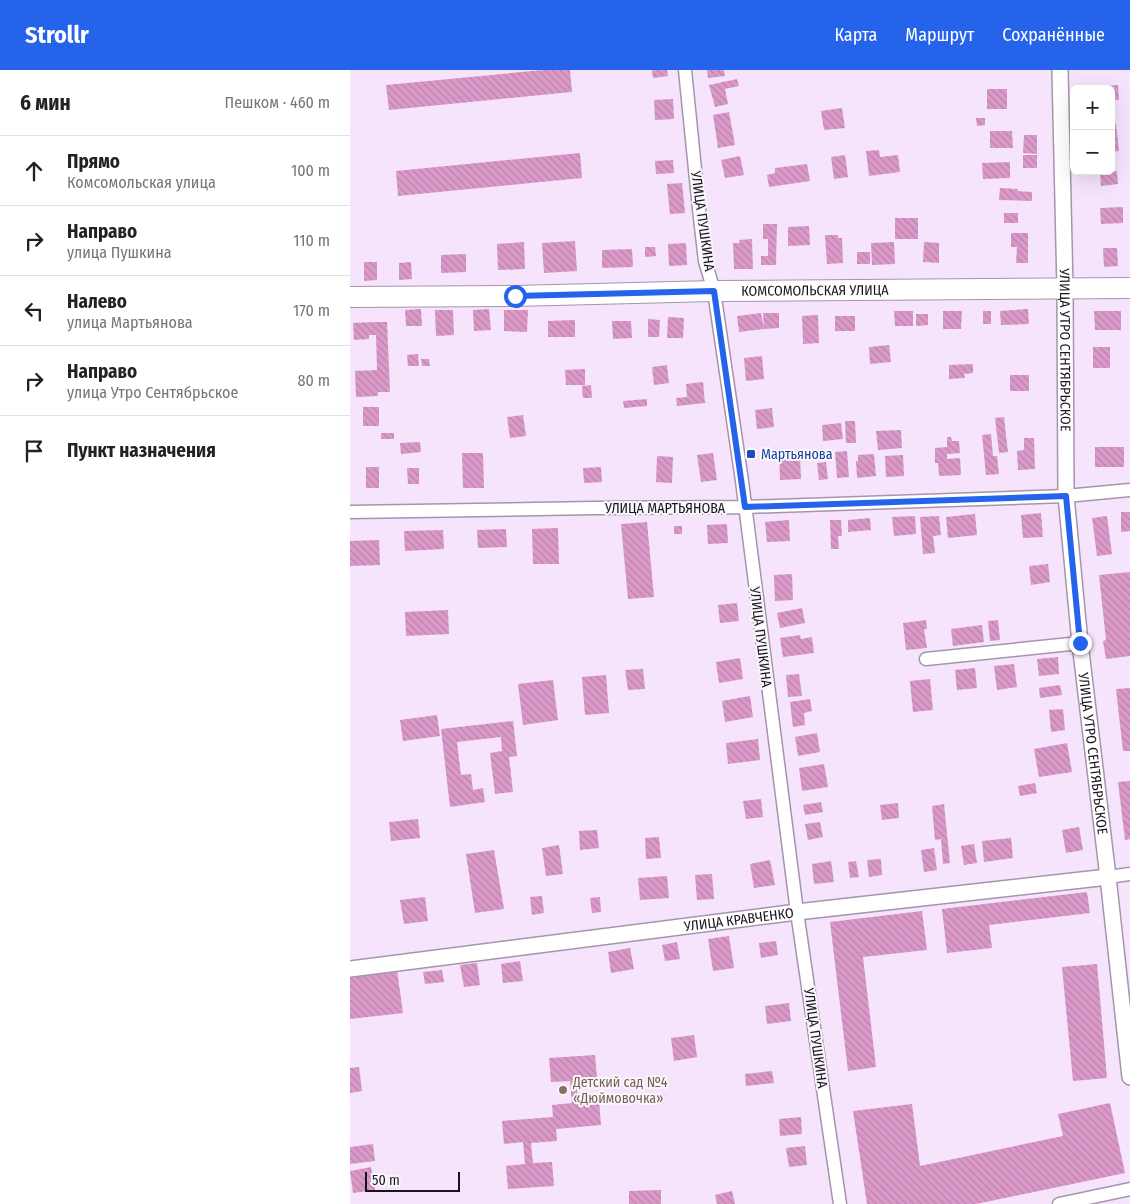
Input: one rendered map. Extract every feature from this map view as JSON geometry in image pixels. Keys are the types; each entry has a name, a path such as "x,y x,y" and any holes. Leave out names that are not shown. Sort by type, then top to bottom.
{"main road":[{"name":"КОМСОМОЛЬСКАЯ УЛИЦА","path":"350,297 515,296 714,291 1130,288"}],"street":[{"name":"УЛИЦА ПУШКИНА","path":"685,70 706,260 714,291 745,507 797,912 840,1204"},
{"name":"УЛИЦА УТРО СЕНТЯБРЬСКОЕ","path":"1060,70 1065,289 1066,496 1080,643 1130,1077"},
{"name":"УЛИЦА МАРТЬЯНОВА","path":"350,512 745,507 1066,496 1130,490"},
{"path":"926,659 1080,643"},
{"name":"УЛИЦА КРАВЧЕНКО","path":"350,969 797,912 1130,874"},
{"path":"1059,1204 1130,1190"}],"building":[{"path":"543,70 570,70 572,92 389,110 386,85"},
{"path":"652,70 667,70 668,76 653,78"},
{"path":"707,70 724,70 725,76 708,78"},
{"path":"737,79 739,86 725,89 728,104 715,107 709,85"},
{"path":"1115,85 1118,85 1119,100 1115,100"},
{"path":"987,89 1007,89 1007,109 987,109"},
{"path":"673,99 674,119 655,120 654,100"},
{"path":"842,108 845,128 824,130 821,111"},
{"path":"729,112 735,145 718,148 713,115"},
{"path":"976,118 985,118 985,125 977,126"},
{"path":"1115,124 1116,124 1119,151 1115,152"},
{"path":"990,131 1012,131 1013,148 990,148"},
{"path":"1024,135 1037,135 1037,154 1023,153"},
{"path":"879,150 880,157 898,155 900,172 869,176 866,151"},
{"path":"580,153 582,178 398,196 396,171"},
{"path":"845,155 848,177 834,179 831,157"},
{"path":"1023,155 1037,155 1037,168 1023,168"},
{"path":"740,156 744,175 725,178 721,160"},
{"path":"673,160 674,173 656,174 655,161"},
{"path":"1010,162 1010,178 983,179 982,163"},
{"path":"807,164 810,181 769,187 767,175 775,173 775,168"},
{"path":"1115,171 1117,171 1118,184 1101,186 1100,175 1115,175"},
{"path":"682,183 685,213 670,214 667,184"},
{"path":"1000,188 1032,192 1032,201 999,200"},
{"path":"1123,207 1123,223 1101,224 1100,208"},
{"path":"1004,213 1018,213 1018,223 1004,223"},
{"path":"895,218 918,218 918,239 895,239"},
{"path":"763,224 777,224 776,265 761,265 761,256 768,256 768,239 763,239"},
{"path":"809,226 810,245 788,246 788,227"},
{"path":"1011,233 1028,233 1028,263 1016,263 1017,247 1011,247"},
{"path":"825,235 838,235 838,238 842,238 843,263 827,264"},
{"path":"752,239 753,269 734,269 733,243 740,243 739,240"},
{"path":"575,241 577,271 544,273 542,243"},
{"path":"524,242 525,269 498,270 497,244"},
{"path":"894,242 895,264 872,265 871,243"},
{"path":"924,242 939,243 939,263 923,262"},
{"path":"686,243 687,265 669,266 668,244"},
{"path":"645,247 655,247 656,256 645,257"},
{"path":"1103,248 1117,248 1118,266 1104,267"},
{"path":"632,249 633,267 602,268 602,250"},
{"path":"857,252 870,252 870,264 857,264"},
{"path":"466,254 466,272 441,273 441,255"},
{"path":"364,262 377,262 377,280 364,281"},
{"path":"411,262 412,279 399,280 399,263"},
{"path":"421,309 422,326 406,326 405,310"},
{"path":"489,309 491,330 474,331 473,310"},
{"path":"1028,309 1029,324 1001,325 1000,311"},
{"path":"435,310 453,310 454,335 436,336"},
{"path":"504,310 528,310 527,332 504,331"},
{"path":"894,311 913,311 913,326 895,326"},
{"path":"943,311 962,311 961,329 943,329"},
{"path":"983,311 991,311 991,324 983,324"},
{"path":"1094,311 1121,311 1121,330 1095,330"},
{"path":"761,313 764,329 739,332 737,316"},
{"path":"763,313 779,313 779,328 764,329"},
{"path":"916,314 928,314 928,325 916,326"},
{"path":"818,315 819,343 803,344 802,316"},
{"path":"835,316 855,316 855,331 835,331"},
{"path":"668,317 684,318 683,338 667,338"},
{"path":"648,319 660,320 659,337 648,337"},
{"path":"575,320 575,337 548,337 548,321"},
{"path":"612,321 631,321 632,338 613,339"},
{"path":"387,322 390,392 378,392 378,396 356,397 355,371 377,370 376,335 369,335 369,339 354,340 353,323"},
{"path":"889,345 891,362 870,364 869,347"},
{"path":"1093,347 1110,347 1110,368 1093,368"},
{"path":"418,354 419,366 408,366 407,355"},
{"path":"762,356 764,379 746,381 744,358"},
{"path":"421,359 429,359 430,366 422,366"},
{"path":"973,364 973,373 964,374 965,378 949,379 949,365"},
{"path":"667,365 669,383 654,385 652,367"},
{"path":"585,369 585,385 566,385 565,370"},
{"path":"1010,375 1029,375 1029,391 1010,391"},
{"path":"703,382 705,403 677,406 676,398 687,397 686,384"},
{"path":"591,385 592,398 583,398 582,386"},
{"path":"647,399 647,406 624,408 623,401"},
{"path":"363,407 379,407 379,426 363,426"},
{"path":"772,408 774,427 757,429 755,410"},
{"path":"523,415 526,436 510,438 507,417"},
{"path":"1004,417 1008,452 999,453 995,418"},
{"path":"845,421 855,421 856,443 846,443"},
{"path":"841,423 843,439 823,441 822,425"},
{"path":"901,430 902,448 878,450 876,431"},
{"path":"381,433 394,433 394,439 381,439"},
{"path":"991,434 993,456 997,456 999,474 986,475 982,435"},
{"path":"947,437 951,437 952,441 959,441 960,453 947,454 947,459 960,458 961,475 939,476 938,463 935,463 935,448 947,447"},
{"path":"1024,438 1034,438 1035,469 1018,470 1017,451 1024,450"},
{"path":"420,442 421,452 401,454 400,443"},
{"path":"1095,447 1124,447 1124,467 1095,467"},
{"path":"789,450 789,456 800,456 801,479 780,480 779,451"},
{"path":"847,451 849,477 837,478 835,452"},
{"path":"462,453 483,453 484,488 463,488"},
{"path":"713,453 717,480 701,482 697,455"},
{"path":"874,454 876,476 857,478 856,461 858,461 858,455"},
{"path":"903,455 904,476 886,477 885,456"},
{"path":"657,456 673,457 672,483 656,482"},
{"path":"826,462 828,479 819,480 817,463"},
{"path":"366,467 379,467 379,488 366,488"},
{"path":"601,467 602,482 584,483 583,468"},
{"path":"407,468 419,468 419,484 408,484"},
{"path":"1121,512 1130,512 1130,531 1121,532"},
{"path":"1041,513 1043,537 1023,538 1021,515"},
{"path":"975,514 977,535 948,538 946,517"},
{"path":"915,516 916,534 894,536 892,517"},
{"path":"939,516 941,535 933,536 935,553 923,554 920,517"},
{"path":"1107,516 1112,554 1097,556 1092,518"},
{"path":"870,518 871,530 848,532 848,520"},
{"path":"789,520 790,541 767,542 765,522"},
{"path":"830,520 841,520 842,536 838,536 839,549 831,549"},
{"path":"647,522 654,597 628,599 621,524"},
{"path":"727,524 728,543 708,544 707,525"},
{"path":"674,526 682,526 682,534 674,534"},
{"path":"558,528 559,564 533,564 532,529"},
{"path":"506,529 507,547 478,548 477,530"},
{"path":"443,530 444,549 405,551 404,531"},
{"path":"379,540 380,565 350,566 350,541"},
{"path":"1048,564 1050,582 1031,585 1029,566"},
{"path":"1130,572 1130,656 1106,659 1103,641 1106,640 1099,575"},
{"path":"792,574 793,600 775,601 774,575"},
{"path":"737,603 739,621 720,623 718,605"},
{"path":"802,608 805,623 780,628 777,613"},
{"path":"448,610 449,634 406,636 405,612"},
{"path":"926,620 927,629 924,629 927,648 906,650 903,623"},
{"path":"998,620 1000,640 990,641 988,621"},
{"path":"982,625 984,642 953,646 951,629"},
{"path":"800,635 801,639 812,637 814,653 783,657 780,638"},
{"path":"1058,657 1059,674 1039,676 1037,659"},
{"path":"740,658 743,679 719,683 716,662"},
{"path":"1014,664 1017,687 997,690 994,666"},
{"path":"975,668 977,688 957,690 955,670"},
{"path":"643,669 645,689 628,690 625,670"},
{"path":"799,674 802,696 788,697 786,675"},
{"path":"606,675 609,713 585,715 582,677"},
{"path":"930,679 933,710 913,712 910,681"},
{"path":"553,680 558,720 523,725 518,684"},
{"path":"1060,685 1062,695 1040,698 1039,688"},
{"path":"1130,688 1130,751 1123,751 1116,689"},
{"path":"750,696 753,717 725,722 722,701"},
{"path":"810,699 812,711 804,713 805,725 793,727 790,702"},
{"path":"1063,709 1065,730 1051,732 1049,710"},
{"path":"437,715 440,736 403,741 400,720"},
{"path":"513,721 517,756 509,757 513,792 495,794 490,753 502,751 501,737 457,742 461,775 471,774 473,790 483,788 485,802 450,807 441,729"},
{"path":"817,733 820,752 798,756 795,737"},
{"path":"758,739 760,760 728,764 726,743"},
{"path":"1067,743 1072,772 1039,777 1034,749"},
{"path":"824,764 828,787 802,791 799,768"},
{"path":"1130,781 1130,839 1125,840 1118,782"},
{"path":"1035,783 1037,793 1020,796 1018,786"},
{"path":"761,799 763,817 746,819 743,801"},
{"path":"821,802 823,812 805,815 803,805"},
{"path":"898,803 899,818 882,820 880,805"},
{"path":"944,804 950,863 943,864 941,839 935,840 932,806"},
{"path":"418,819 420,838 391,841 389,822"},
{"path":"820,822 823,837 808,840 805,824"},
{"path":"1079,827 1083,850 1066,853 1062,830"},
{"path":"597,830 599,848 580,850 579,831"},
{"path":"659,837 661,858 646,859 645,838"},
{"path":"1011,838 1013,858 984,862 982,841"},
{"path":"974,844 977,863 964,865 961,846"},
{"path":"559,845 563,874 546,876 542,848"},
{"path":"934,848 937,870 924,872 921,850"},
{"path":"494,850 504,909 475,913 466,854"},
{"path":"881,859 882,875 869,877 867,860"},
{"path":"770,860 775,885 754,888 750,864"},
{"path":"831,861 834,882 814,884 812,864"},
{"path":"856,861 859,877 850,878 848,862"},
{"path":"712,874 714,899 697,900 695,875"},
{"path":"667,876 669,898 640,900 638,878"},
{"path":"1087,892 1090,913 989,925 992,948 947,953 942,909"},
{"path":"542,896 544,913 532,915 530,897"},
{"path":"425,897 428,921 404,924 400,900"},
{"path":"600,897 601,912 592,913 590,898"},
{"path":"922,911 927,950 863,957 876,1067 848,1071 830,922"},
{"path":"729,936 734,968 713,971 708,939"},
{"path":"776,941 778,955 761,958 759,943"},
{"path":"677,942 680,959 665,961 662,945"},
{"path":"630,948 634,969 611,973 608,952"},
{"path":"520,961 523,981 503,983 501,964"},
{"path":"477,963 480,985 464,987 460,965"},
{"path":"1097,964 1107,1078 1073,1081 1062,967"},
{"path":"397,970 403,1013 350,1019 350,976"},
{"path":"442,970 444,982 425,984 423,972"},
{"path":"789,1003 791,1021 767,1024 765,1006"},
{"path":"694,1035 697,1057 674,1061 671,1038"},
{"path":"595,1055 597,1077 576,1079 578,1102 599,1100 601,1125 556,1129 557,1141 531,1143 533,1163 552,1162 554,1186 508,1189 506,1166 525,1164 523,1142 504,1144 502,1121 553,1117 552,1105 572,1103 570,1081 551,1082 549,1058"},
{"path":"359,1067 362,1091 350,1093 350,1068"},
{"path":"772,1071 774,1083 746,1086 745,1074"},
{"path":"1110,1103 1125,1173 976,1204 867,1204 853,1111 912,1104 920,1166 1063,1136 1058,1114"},
{"path":"801,1117 802,1134 780,1136 779,1119"},
{"path":"373,1144 375,1161 350,1164 350,1147"},
{"path":"805,1146 807,1165 789,1167 786,1148"},
{"path":"371,1167 375,1190 353,1193 350,1171"},
{"path":"661,1190 661,1204 629,1204 629,1191"},
{"path":"732,1191 735,1204 717,1204 715,1195"}],"place":[{"name":"Мартьянова","path":"751,454"},
{"name":"Детский сад №4 «Дюймовочка»","path":"563,1090"}],"route":[{"path":"515,296 714,291 745,507 1066,496 1080,643"}]}
